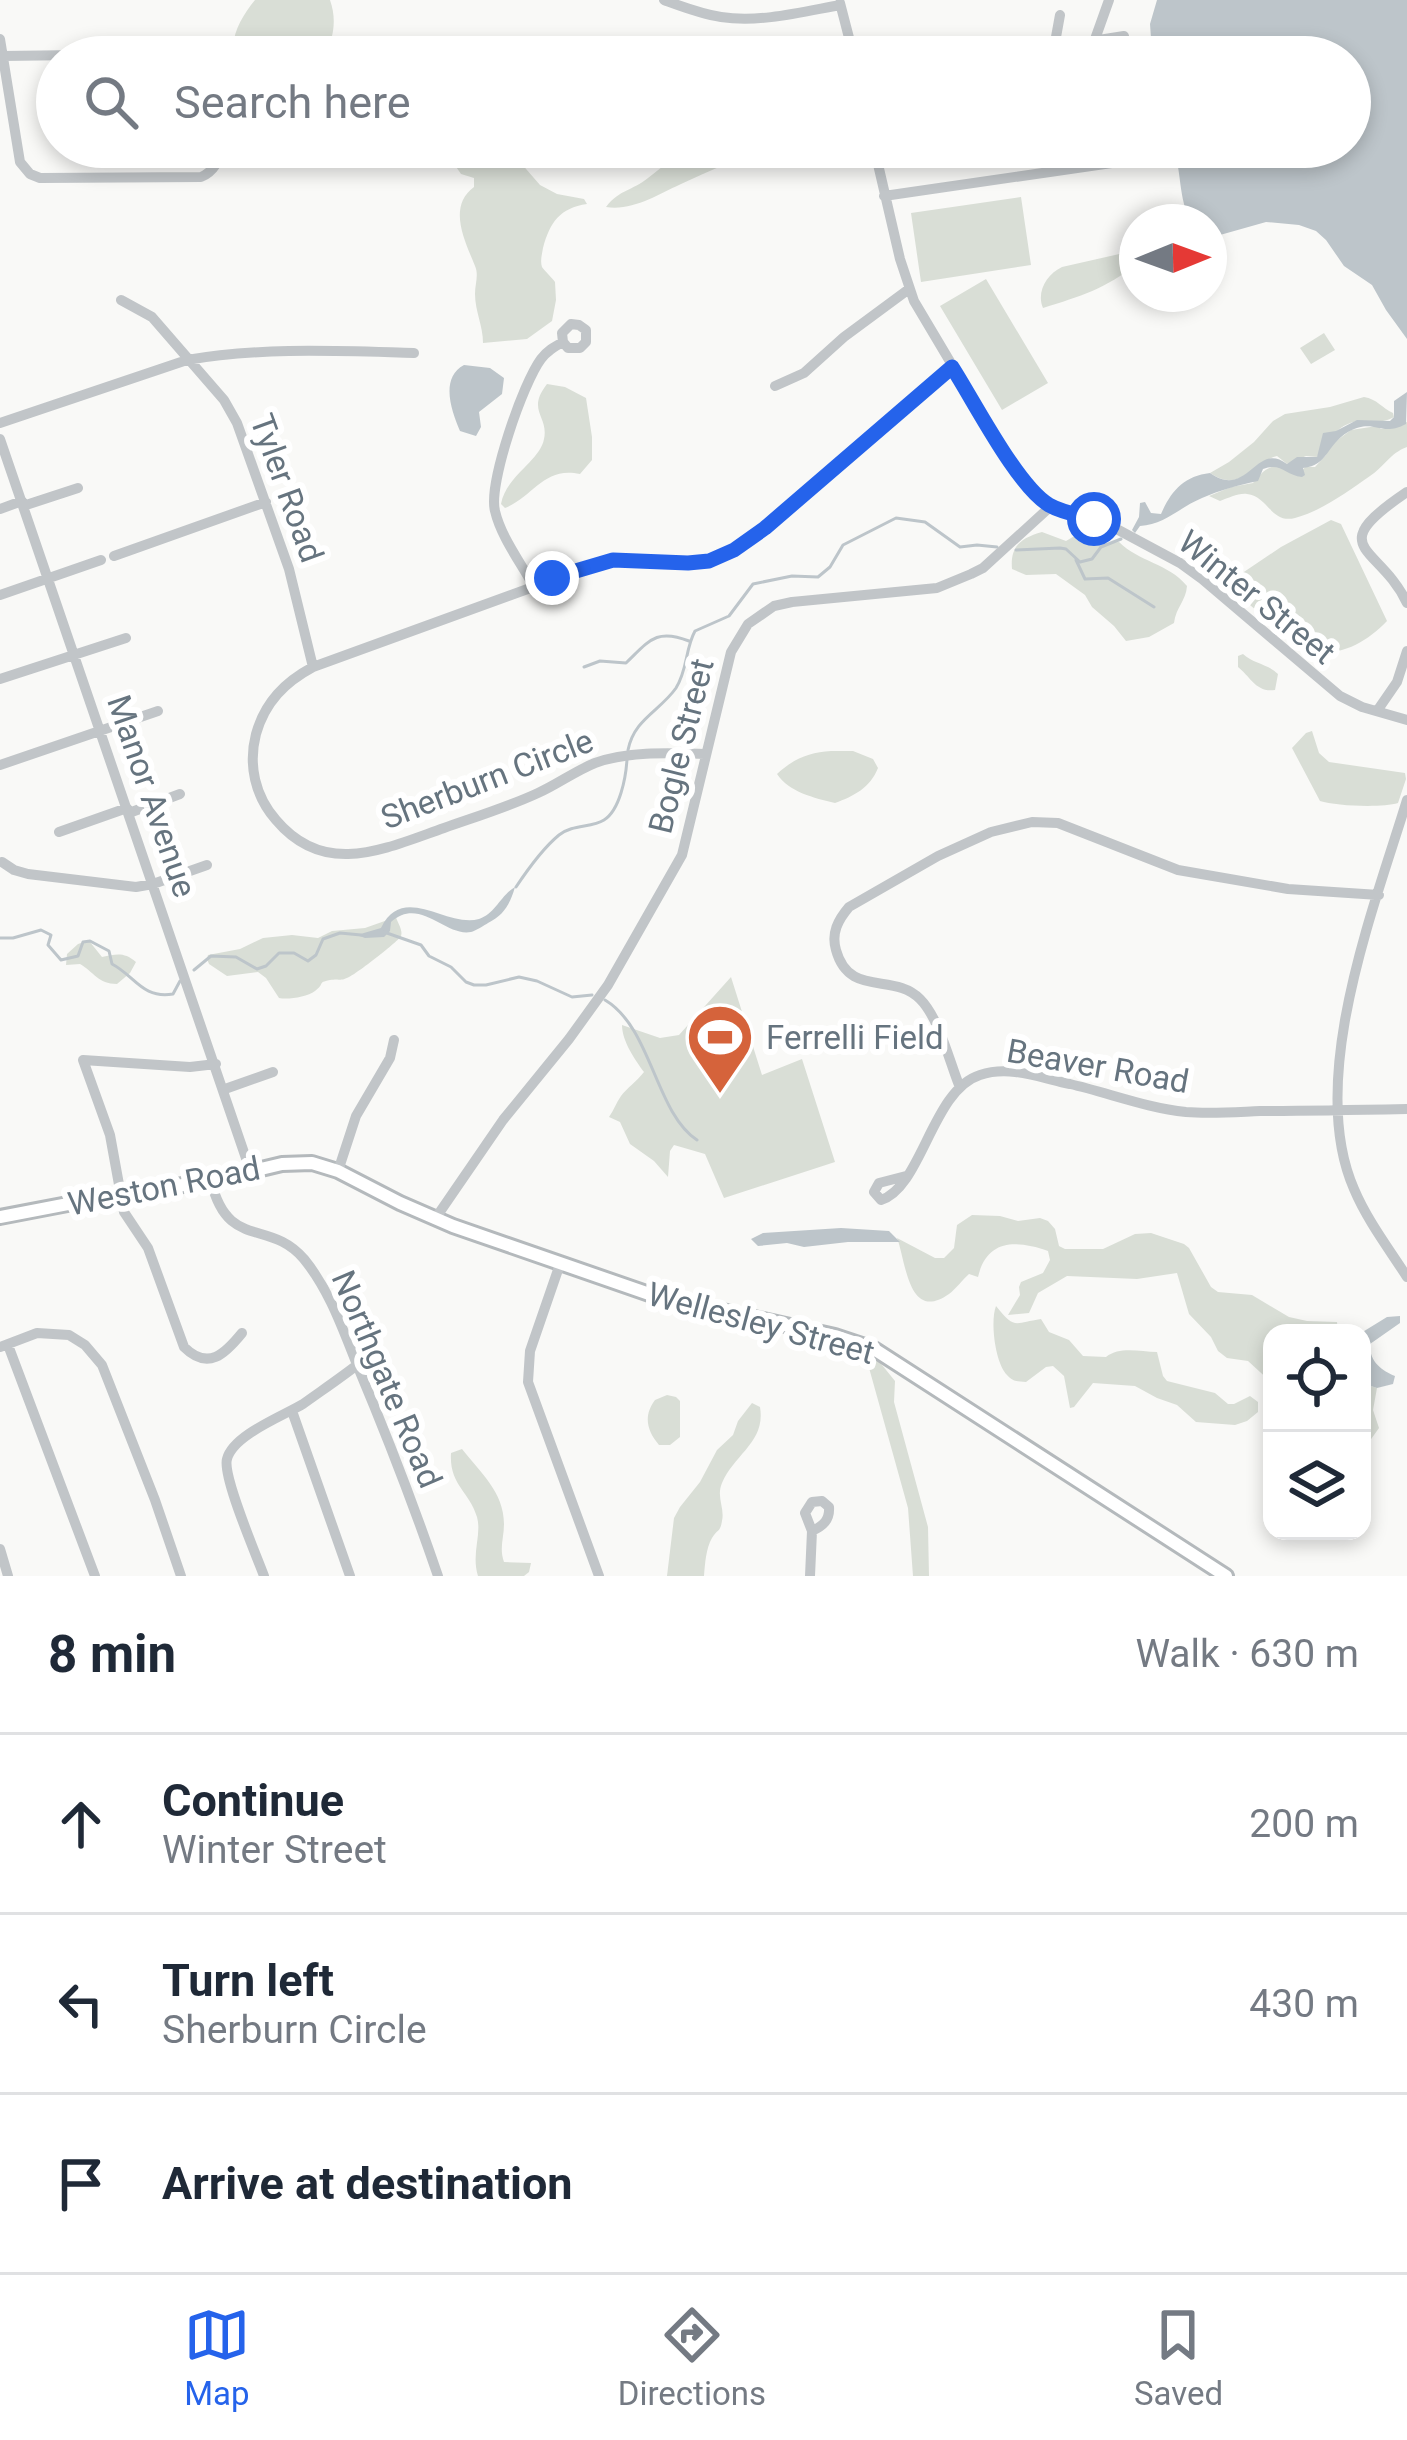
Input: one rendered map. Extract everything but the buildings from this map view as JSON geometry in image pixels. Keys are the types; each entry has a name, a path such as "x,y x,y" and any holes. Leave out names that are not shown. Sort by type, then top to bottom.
{"main road":[{"name":"Weston Road","path":"0,1217 293,1163 333,1169"},
{"name":"Wellesley Street","path":"333,1169 435,1219 560,1264 678,1303 874,1348 1226,1576"}],"street":[{"path":"664,0 734,19 840,3 849,36"},
{"path":"1096,36 1109,0"},
{"path":"1056,36 1060,16"},
{"path":"0,39 20,162 30,174 78,180 201,177 213,168"},
{"path":"3,56 36,56"},
{"name":"Winter Street","path":"878,168 909,289 920,313 1031,490 1051,506 1111,526 1171,557 1329,689 1351,702 1407,720"},
{"path":"884,196 1077,168"},
{"path":"775,386 804,373 909,289"},
{"name":"Tyler Road","path":"121,300 152,317 224,400 237,423 298,596 314,667"},
{"path":"534,587 498,522 493,495 530,379 542,358 563,342"},
{"path":"0,422 187,360 312,350 414,353"},
{"name":"Sherburn Circle","path":"704,754 635,756 590,765 537,794 387,848 343,855 302,843 284,829 267,809 253,768 256,737 266,710 279,691 314,667 552,578 613,560 698,563 734,550 952,367"},
{"name":"Manor Avenue","path":"0,439 250,1170"},
{"path":"0,509 78,488"},
{"path":"1407,492 1372,517 1362,536 1367,556 1407,603"},
{"path":"0,595 266,502"},
{"name":"Bogle Street","path":"435,1219 503,1120 608,985 682,855 731,652 748,624 762,612 791,602 908,592 955,582 983,568 1051,506"},
{"path":"0,679 126,638"},
{"path":"1377,711 1397,682 1407,651"},
{"path":"0,765 158,711"},
{"path":"59,832 180,794"},
{"path":"1407,800 1352,981 1339,1073 1340,1136 1354,1189 1407,1277"},
{"path":"959,1085 929,1011 918,996 902,987 858,979 842,966 834,946 835,932 849,907 991,832 1032,822 1058,823 1178,870 1288,889 1379,895"},
{"path":"2,862 20,872 70,881 136,886 207,865"},
{"path":"333,1169 356,1116 390,1058 394,1040"},
{"path":"216,1064 190,1067 83,1060 110,1135 128,1220 148,1248 181,1341 198,1358 215,1357 242,1333"},
{"name":"Beaver Road","path":"906,1176 959,1085 976,1076 1006,1071 1187,1112 1407,1109"},
{"path":"225,1089 274,1072"},
{"name":"Northgate Road","path":"211,1180 223,1214 233,1224 292,1247 325,1292 375,1404 437,1572"},
{"path":"560,1264 527,1372 598,1576"},
{"path":"95,1576 4,1346 37,1333 69,1335 102,1364 181,1576"},
{"path":"264,1576 229,1479 226,1462 230,1451 249,1433 292,1411 357,1365"},
{"path":"292,1411 350,1576"},
{"path":"810,1576 812,1531"},
{"path":"0,1549 8,1576"},
{"path":"423,1576 437,1572"}],"shaded area":[{"path":"255,0 330,0 333,29 332,36 235,36"},
{"path":"1157,0 1407,0 1407,339 1372,285 1344,266 1316,231 1266,222 1227,233 1227,204 1185,204 1178,168 1371,168 1371,36 1151,36"},
{"path":"457,168 525,168 540,185 587,204 563,213 549,231 541,262 555,282 552,321 527,339 483,343 475,300 476,269 460,214 474,178"},
{"path":"661,168 717,168 645,201 606,207"},
{"path":"1021,197 1031,265 921,282 911,213"},
{"path":"1119,254 1119,277 1043,308 1042,290 1062,267"},
{"path":"986,279 1048,383 1002,410 940,306"},
{"path":"1324,333 1335,350 1311,364 1300,348"},
{"path":"464,365 490,368 504,378 502,394 479,412 481,427 476,436 460,431 451,404 452,378"},
{"path":"547,384 586,398 592,460 580,474 548,478 505,508 501,504 504,494 544,439 538,401"},
{"path":"1407,392 1406,424 1390,429 1365,426 1348,432 1318,463 1303,468 1302,477 1269,467 1258,481 1209,495 1140,526 1135,533 1132,530 1140,503 1145,502 1151,513 1161,514 1174,492 1193,477 1210,473 1234,480 1267,459 1287,464 1297,457 1317,457 1323,433 1357,420 1390,421 1394,401"},
{"path":"1364,397 1394,417 1342,427 1317,457 1287,464 1277,456 1238,479 1210,473 1285,414"},
{"path":"1407,422 1407,447 1344,494 1305,515 1280,517 1247,494 1220,501 1209,496 1253,483 1270,468 1302,471 1315,467 1328,447 1351,430"},
{"path":"1331,520 1341,524 1387,621 1350,647 1305,652 1237,594 1235,578"},
{"path":"1088,528 1105,543 1119,542 1187,586 1174,623 1149,637 1126,641 1085,595 1056,574 1026,575 1012,569 1015,549 1028,537 1042,532 1066,541"},
{"path":"1243,654 1278,674 1275,690 1258,686 1238,667 1238,656"},
{"path":"1312,731 1319,753 1329,762 1405,773 1398,803 1359,806 1320,801 1292,748"},
{"path":"853,751 873,759 878,768 871,781 835,803 795,790 777,774 802,757"},
{"path":"515,887 502,913 471,932 412,913 391,922 384,937 357,935 381,928 401,908 479,919"},
{"path":"396,917 399,939 353,975 323,982 302,996 279,998 258,972 227,976 207,959 263,938 318,938"},
{"path":"90,942 102,957 120,955 136,962 117,984 105,982 80,964 66,965 67,954"},
{"name":"Ferrelli Field","path":"731,977 762,1075 802,1059 835,1162 724,1198 705,1154 674,1145 668,1177 630,1144 620,1122 609,1117 644,1072 622,1025 660,1038 679,1035"},
{"path":"972,1215 1018,1221 1040,1218 1055,1229 1059,1246 1065,1249 1103,1249 1135,1234 1151,1233 1189,1248 1218,1292 1252,1295 1289,1317 1337,1324 1263,1324 1263,1375 1248,1361 1227,1358 1218,1351 1189,1314 1177,1273 1137,1279 1067,1276 1038,1293 1029,1313 1008,1315 1020,1295 1021,1282 1043,1273 1050,1260 1048,1251 1014,1244 988,1255 978,1277 969,1274 949,1294 925,1301 911,1285 897,1238 944,1258 954,1248 957,1225"},
{"path":"841,1228 889,1231 900,1242 804,1247 787,1243 758,1246 751,1239 763,1233"},
{"path":"996,1306 1016,1323 1041,1319 1049,1332 1069,1340 1083,1356 1157,1352 1167,1381 1215,1393 1228,1404 1250,1396 1258,1402 1258,1412 1235,1425 1196,1422 1177,1405 1135,1386 1093,1383 1070,1408 1064,1376 1053,1366 1026,1382 1007,1375 995,1342"},
{"path":"1400,1316 1400,1323 1371,1343 1371,1327 1387,1317"},
{"path":"861,1339 895,1381 894,1402 928,1527 929,1576 913,1576 908,1508"},
{"path":"1371,1350 1377,1364 1395,1376 1393,1384 1371,1386"},
{"path":"1371,1386 1377,1388 1373,1410 1379,1428 1371,1439"},
{"path":"667,1395 680,1401 680,1437 670,1445 659,1445 648,1418 655,1400"},
{"path":"752,1403 760,1407 758,1430 722,1483 722,1521 708,1546 704,1576 667,1576 674,1518"},
{"path":"462,1449 500,1502 504,1562 531,1563 524,1576 478,1576 477,1517 451,1464 451,1453"}],"waterway":[{"path":"628,750 642,723 676,688 695,631 729,616 753,584 792,576 818,577 843,545 896,518 925,522 960,547 997,547"},
{"path":"1016,550 1066,549 1080,562 1121,539"},
{"path":"1076,560 1085,579 1108,578 1154,607"},
{"path":"584,667 600,661 626,663 661,636 689,641"},
{"path":"516,887 559,835 610,815 621,792 627,759"},
{"path":"0,938 41,930 51,935 48,945 61,960 78,956 83,942 90,941 109,951 112,964 146,990 173,994 180,981"},
{"path":"384,932 421,945 429,956 474,985 519,977 572,997 592,995"},
{"path":"194,970 211,956 236,957 257,969 279,953 294,953 308,961 323,939 340,933 361,935"},
{"path":"605,1000 633,1030 672,1110 697,1140"}],"place":[{"name":"Ferrelli Field","path":"720,1096"}],"route":[{"path":"552,578 613,560 698,563 734,550 952,367 1031,490 1051,506 1094,519"}]}
